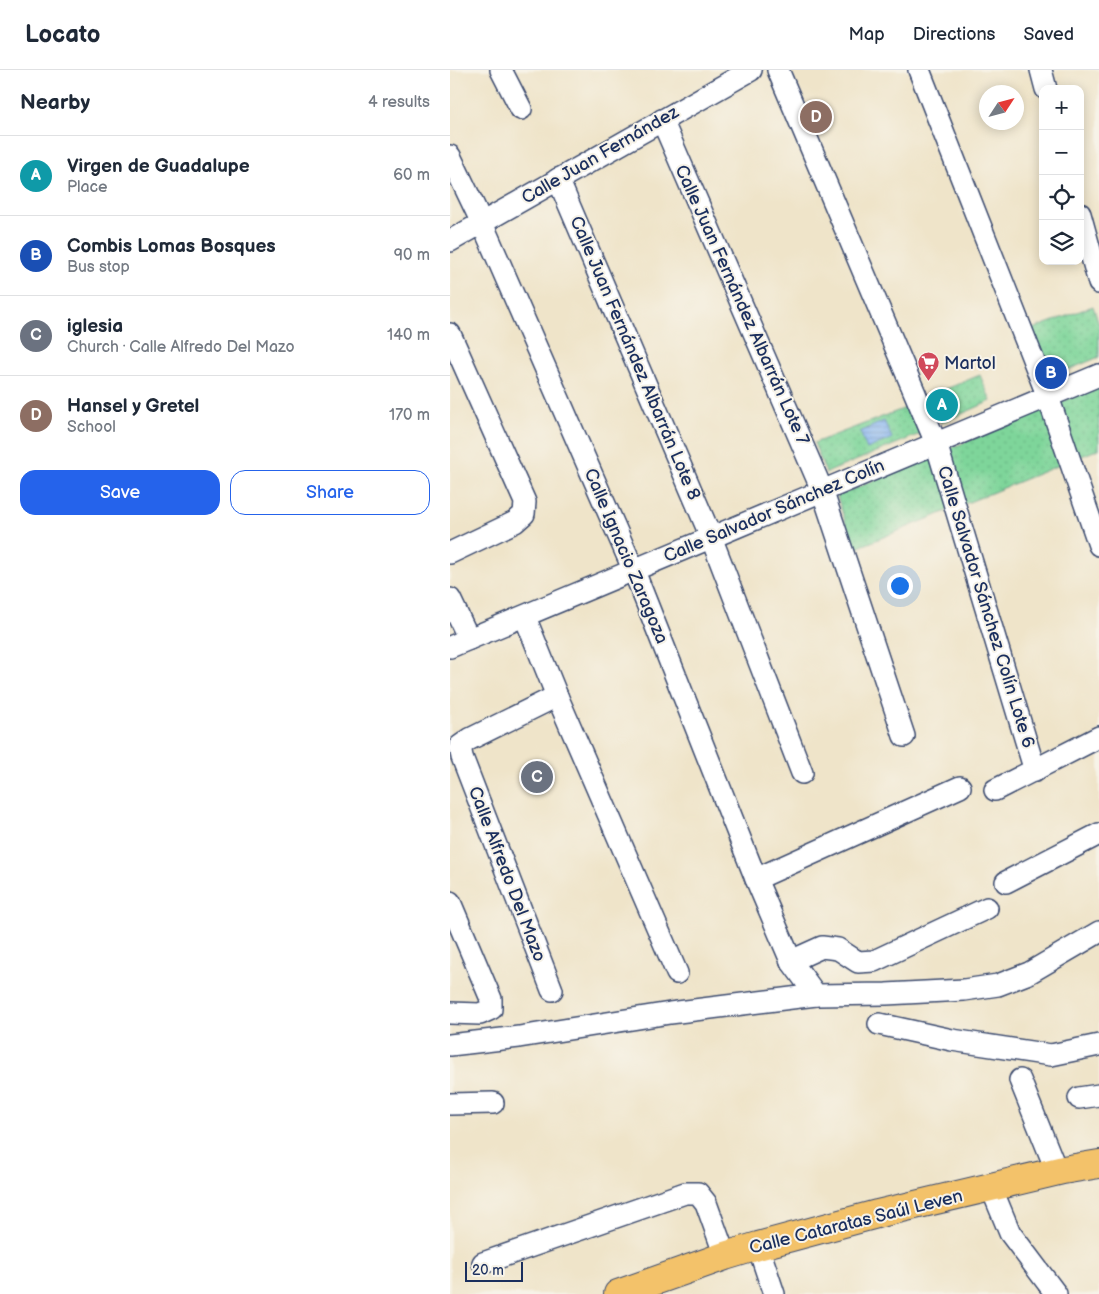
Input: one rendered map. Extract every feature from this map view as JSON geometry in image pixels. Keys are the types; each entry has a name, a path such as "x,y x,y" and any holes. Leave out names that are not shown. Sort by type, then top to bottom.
{"main road":[{"name":"Calle Cataratas Saúl Leven","path":"618,1294 758,1246 877,1214 1099,1164"}],"street":[{"path":"501,70 521,109"},
{"name":"Calle Juan Fernández","path":"450,241 750,70"},
{"name":"Calle Salvador Sánchez Colín Lote 6","path":"778,70 936,443 1035,770"},
{"path":"919,70 1048,396 1099,545"},
{"path":"1041,70 1045,85"},
{"name":"Calle Juan Fernández Albarrán Lote 7","path":"662,120 822,490 904,736"},
{"name":"Calle Ignacio Zaragoza","path":"450,156 482,222 634,571 756,879 791,961 816,995"},
{"name":"Calle Juan Fernández Albarrán Lote 8","path":"558,179 711,537 802,773"},
{"path":"1082,220 1099,283"},
{"path":"450,334 525,502 524,514 515,522 450,553"},
{"name":"Calle Salvador Sánchez Colín","path":"450,647 634,571 822,490 1099,376"},
{"path":"450,599 469,639"},
{"path":"525,617 676,973"},
{"name":"Calle Alfredo Del Mazo","path":"552,990 462,757 460,746 470,739 557,696"},
{"path":"995,790 1099,737"},
{"path":"756,879 960,786"},
{"path":"1006,882 1099,834"},
{"path":"450,902 491,999 491,1009 480,1014 450,1013"},
{"path":"791,961 822,947 838,949 858,962 874,960 988,908"},
{"path":"450,1045 519,1037 670,1012 816,995 886,994 964,990 998,986 1029,973 1099,932"},
{"path":"879,1024 952,1040 1051,1055 1099,1045"},
{"path":"1020,1080 1057,1172"},
{"path":"450,1104 493,1103"},
{"path":"992,1187 1010,1233 1056,1294"},
{"path":"482,1263 685,1193 698,1193 706,1203 725,1256"},
{"path":"758,1246 774,1294"}],"green space":[{"path":"1093,306 1099,325 1099,357 1046,379 1027,331"},
{"path":"980,375 991,401 941,423 929,396"},
{"path":"1099,386 1099,449 854,549 837,496"},
{"path":"916,404 927,431 826,473 814,443"}],"water":[{"path":"884,421 892,438 867,449 860,432"}],"place":[{"name":"Hansel y Gretel","path":"816,117"},
{"name":"Combis Lomas Bosques","path":"1051,373"},
{"name":"Martol","path":"928,382"},
{"name":"Virgen de Guadalupe","path":"942,405"},
{"name":"iglesia","path":"537,777"}]}
